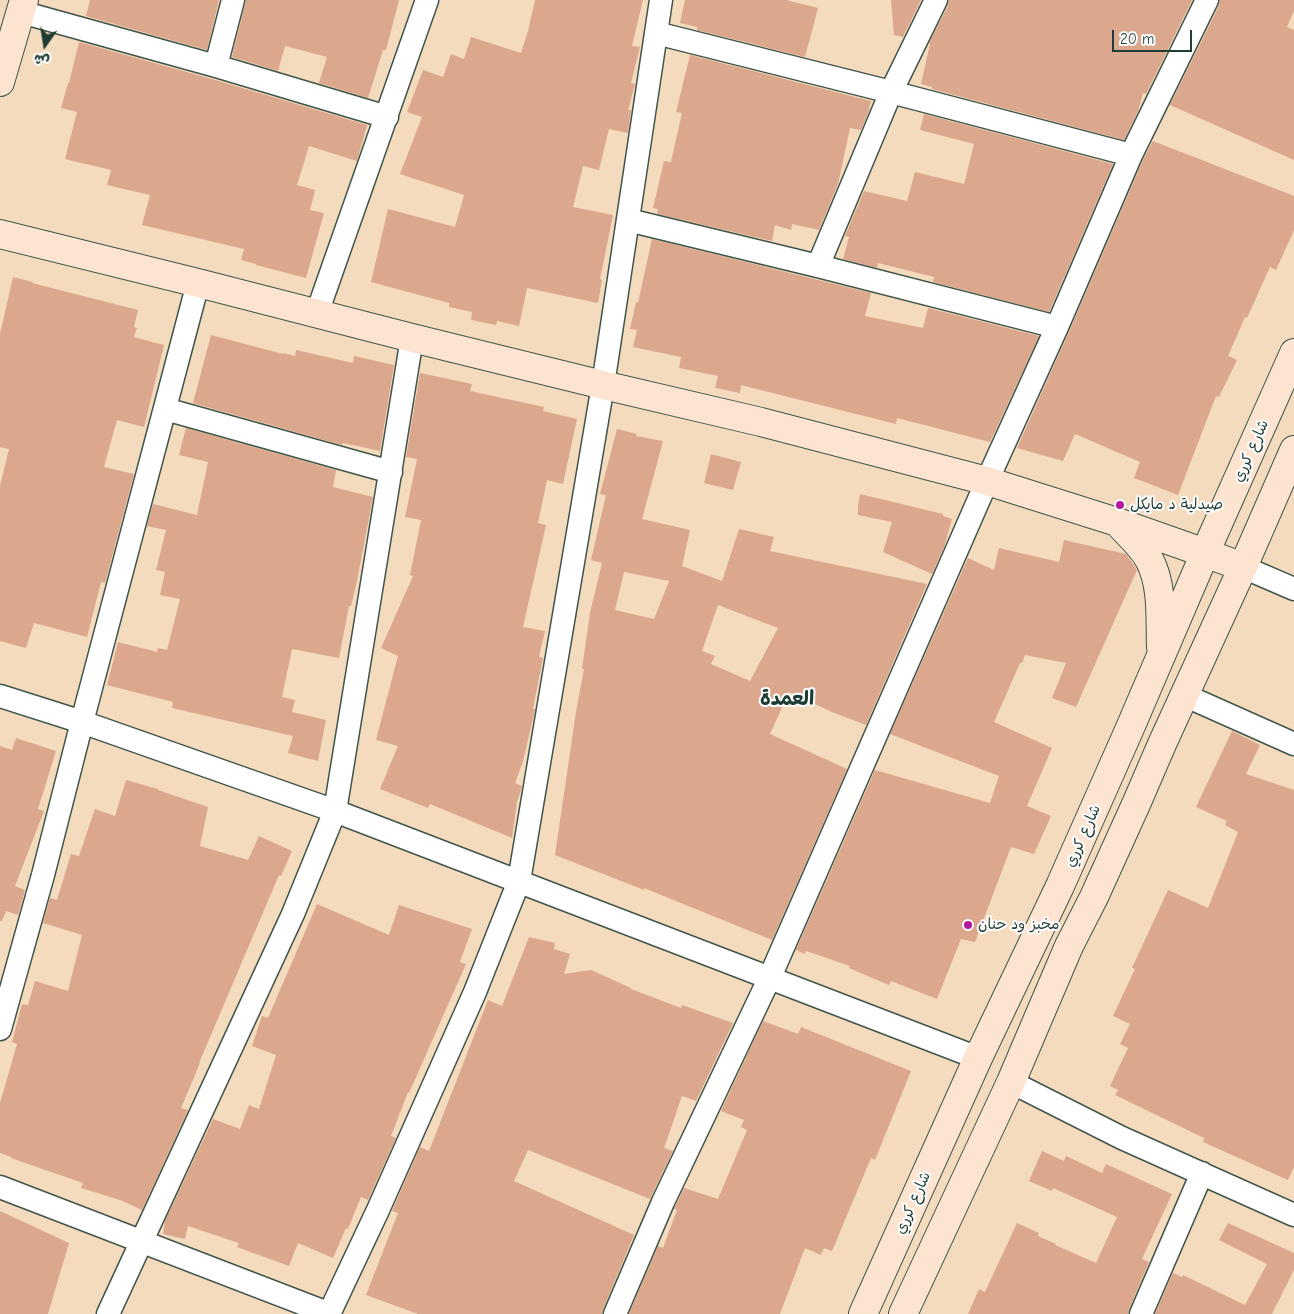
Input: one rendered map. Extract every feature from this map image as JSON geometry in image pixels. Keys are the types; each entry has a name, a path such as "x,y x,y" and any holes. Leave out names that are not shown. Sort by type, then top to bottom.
{"main road":[{"path":"0,82 23,6"},
{"path":"0,234 198,282 603,386 761,422 987,481 1117,522 1242,567"},
{"name":"شارع كرري","path":"862,1314 978,1058 1060,886 1294,353"},
{"path":"903,1314 1011,1082 1069,946 1094,897 1294,450"},
{"path":"1117,522 1150,560 1160,598 1161,656"},
{"path":"1085,829 1118,843"}],"street":[{"path":"216,66 232,0"},
{"path":"317,313 427,0"},
{"path":"0,1187 329,1314 378,1210 467,1010 519,882 603,386 661,0"},
{"path":"818,266 891,92 936,0"},
{"path":"615,1314 663,1202 770,977 987,481 1058,327 1131,155 1207,0"},
{"path":"23,6 387,117"},
{"path":"656,33 1131,155"},
{"path":"628,220 1058,327"},
{"path":"0,1029 43,875 198,282"},
{"path":"108,1314 294,914 335,811 412,338"},
{"path":"165,408 391,472"},
{"path":"1242,567 1294,589"},
{"path":"1184,695 1294,744"},
{"path":"0,696 82,722 335,811 978,1058"},
{"path":"1011,1082 1122,1138 1294,1215"},
{"path":"1141,1314 1202,1173"}],"building":[{"path":"90,0 219,0 207,50 86,16"},
{"path":"246,0 399,0 386,50 383,50 368,98 319,83 327,57 285,46 278,71 232,57"},
{"path":"535,0 643,0 632,46 640,47 631,83 635,84 628,110 631,110 628,133 609,129 599,170 583,166 573,207 613,215 600,279 602,280 598,303 527,288 519,326 497,321 496,325 471,320 472,312 449,307 449,303 371,282 388,209 455,227 464,195 400,174 422,117 407,112 423,70 443,77 451,54 464,59 471,37 521,53"},
{"path":"685,0 786,0 818,8 805,57 697,30 697,27 680,23"},
{"path":"891,0 921,0 903,37 894,35"},
{"path":"949,0 1192,0 1146,94 1143,93 1138,111 1124,140 932,89 932,87 921,84 929,43 948,6"},
{"path":"1220,0 1294,0 1294,11 1287,27 1294,30 1294,160 1170,105 1219,6"},
{"path":"79,42 367,125 357,161 309,146 297,185 315,190 310,210 324,213 306,278 241,260 244,249 142,225 150,195 107,185 111,170 65,159 77,112 61,108"},
{"path":"690,55 871,101 861,130 850,128 838,184 819,230 792,224 791,230 775,225 772,241 657,214 658,209 653,208 664,161 671,162 682,113 676,112"},
{"path":"924,114 1113,164 1049,312 933,282 934,277 878,263 877,268 843,259 849,237 845,236 864,191 907,201 915,172 964,184 974,144 920,130"},
{"path":"1153,141 1294,196 1294,230 1276,270 1270,267 1247,318 1245,317 1228,356 1237,360 1219,397 1216,396 1178,495 1134,478 1140,462 1075,434 1063,461 1017,448"},
{"path":"652,239 871,293 865,316 923,328 928,308 1039,336 990,442 897,418 896,424 741,385 740,393 715,388 718,376 679,368 681,357 633,347 637,330 630,329 636,302 638,303"},
{"path":"13,277 138,310 134,327 137,328 134,337 164,345 144,427 117,420 104,467 134,474 105,583 101,582 87,637 34,623 26,648 0,641 0,486 9,449 0,447 0,334"},
{"path":"211,335 295,356 296,350 353,363 354,356 394,365 380,451 343,443 342,445 193,403"},
{"path":"420,373 472,384 470,391 544,407 543,411 577,419 563,484 547,480 538,523 546,525 523,627 545,631 539,657 543,658 533,709 535,709 534,714 523,761 515,783 522,786 517,802 512,838 430,804 428,808 380,789 398,746 376,740 398,656 381,648 413,576 410,575 421,520 405,517 417,459 406,457"},
{"path":"186,428 336,470 333,487 373,497 357,581 351,606 349,606 339,658 292,649 282,697 295,700 292,712 326,720 318,761 288,753 293,736 172,708 173,702 107,685 118,642 157,652 158,648 167,650 180,599 160,595 165,572 156,570 166,530 147,526 153,504 197,515 208,462 179,455"},
{"path":"617,429 637,434 636,436 663,441 642,519 690,530 682,566 722,581 739,529 774,537 770,551 927,584 866,725 789,692 770,734 847,769 772,940 644,888 644,890 555,855 584,669 582,669 590,613 602,563 591,560 606,495 600,494","holes":["624,572 669,581 654,619 615,610","718,605 778,628 750,681 711,664 715,656 702,651"]},
{"path":"711,454 741,462 733,490 704,483"},
{"path":"860,494 943,514 943,516 952,519 944,547 932,574 883,552 892,522 858,515"},
{"path":"1064,540 1126,554 1137,570 1076,707 1052,698 1066,663 1025,655 994,722 1052,748 1027,806 1051,816 1034,854 1011,847 975,942 961,939 937,999 891,981 889,985 849,968 850,966 806,951 805,954 796,950 875,770 990,803 999,776 890,734 968,558 994,570 999,548 1059,562"},
{"path":"1232,731 1260,745 1246,774 1294,790 1294,1167 1288,1180 1203,1142 1204,1138 1115,1095 1118,1090 1110,1086 1128,1048 1120,1044 1130,1024 1113,1016 1135,969 1132,968 1168,890 1208,908 1238,832 1225,825 1227,821 1196,807"},
{"path":"16,738 56,751 38,809 44,811 15,886 25,890 18,915 6,911 2,921 0,921 0,746 12,750"},
{"path":"126,780 208,807 200,846 248,860 259,836 292,851 281,876 279,875 199,1063 181,1108 188,1110 142,1210 120,1200 81,1188 83,1183 0,1153 0,1103 17,1044 12,1042 22,1004 28,1005 35,981 68,991 82,935 43,923 50,898 57,900 71,854 79,856 95,809 115,816"},
{"path":"317,904 389,935 399,905 472,929 460,962 466,964 408,1092 391,1136 396,1138 368,1200 361,1197 348,1229 346,1228 333,1258 298,1243 289,1266 237,1247 239,1243 188,1226 185,1239 163,1234 165,1221 213,1119 240,1129 249,1105 259,1109 276,1055 252,1046 262,1016 268,1018"},
{"path":"529,937 555,943 554,949 570,954 564,974 591,970 631,989 681,1008 682,1005 733,1023 696,1101 682,1096 664,1148 673,1151 650,1199 528,1150 514,1181 634,1235 602,1314 418,1314 366,1295 398,1213 392,1211 420,1147 429,1151 488,1000 502,1006"},
{"path":"763,1021 798,1034 801,1027 911,1071 875,1160 871,1158 832,1251 824,1248 821,1255 805,1248 780,1314 629,1314 658,1246 663,1248 677,1210 674,1209 684,1188 718,1199 747,1130 741,1127 744,1120 721,1111"},
{"path":"1042,1151 1064,1161 1066,1156 1102,1173 1106,1164 1172,1194 1142,1259 1149,1262 1128,1314 968,1314 979,1289 985,1292 1017,1223 1039,1233 1038,1236 1055,1245 1096,1263 1117,1217 1053,1188 1052,1191 1029,1181"},
{"path":"0,1211 69,1243 48,1314 0,1314"},
{"path":"1228,1223 1294,1253 1294,1270 1272,1314 1155,1314 1173,1273 1182,1277 1183,1275 1245,1305 1267,1264 1219,1240"}],"place":[{"name":"صيدلية د مايكل","path":"1120,505"},
{"name":"مخبز ود حنان","path":"968,925"}],"district":[{"name":"العمدة","path":"787,699"}]}
